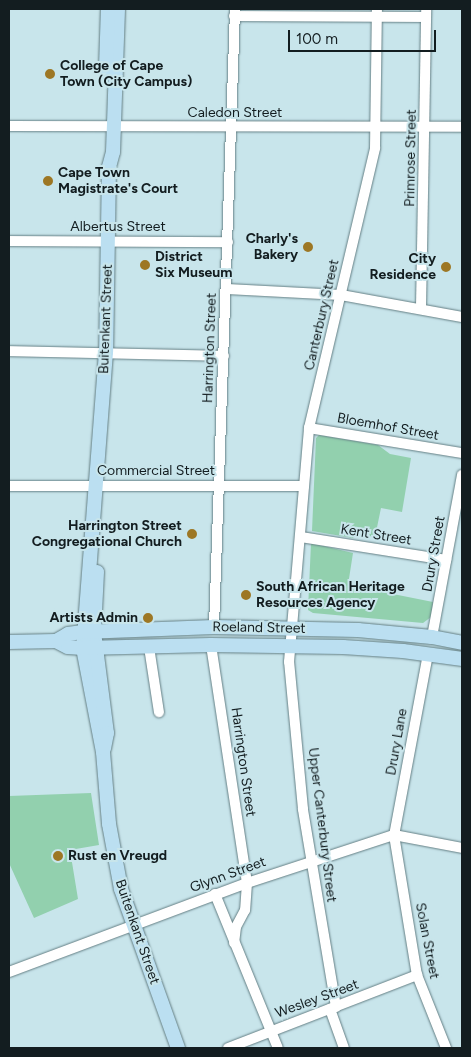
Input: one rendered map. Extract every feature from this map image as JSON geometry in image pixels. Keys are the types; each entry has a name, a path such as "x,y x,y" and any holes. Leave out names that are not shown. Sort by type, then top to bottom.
{"main road":[{"name":"Buitenkant Street","path":"108,9 110,167 106,352 99,485 88,632 89,648 103,752 114,858 133,925 178,1048"},
{"name":"Buitenkant Street","path":"109,127 118,9"},
{"name":"Roeland Street","path":"56,641 68,634 88,632 214,627 293,628 432,637 462,644"},
{"name":"Roeland Street","path":"9,642 56,641 68,647 89,648 212,645 291,646 428,654 462,659"}],"street":[{"path":"234,12 426,13"},
{"name":"Harrington Street","path":"214,627 232,127 234,12"},
{"name":"Canterbury Street","path":"293,628 309,428 373,160 377,13"},
{"name":"Primrose Street","path":"422,308 426,13"},
{"name":"Caledon Street","path":"9,126 462,127"},
{"name":"Albertus Street","path":"9,241 228,242"},
{"path":"226,289 341,295 436,310 462,311"},
{"path":"436,310 462,317"},
{"path":"9,351 224,356"},
{"name":"Bloemhof Street","path":"309,428 462,454"},
{"name":"Drury Street","path":"432,637 462,475"},
{"name":"Commercial Street","path":"9,486 218,484 304,486"},
{"name":"Kent Street","path":"301,537 446,560"},
{"name":"Upper Canterbury Street","path":"293,628 289,669 311,861 333,1008 344,1048"},
{"name":"Harrington Street","path":"212,645 246,882 244,910 236,927 234,943"},
{"path":"149,647 159,712"},
{"name":"Drury Lane","path":"394,835 428,654"},
{"name":"Glynn Street","path":"9,972 246,882 394,835 462,848"},
{"name":"Solan Street","path":"394,835 417,976 446,1048"},
{"path":"215,894 278,1048"},
{"name":"Wesley Street","path":"228,1048 271,1030 417,976"}],"green space":[{"path":"319,435 378,445 390,454 411,458 402,512 381,508 375,537 356,534 353,538 312,531 316,438"},
{"path":"311,543 353,553 348,585 433,602 431,617 423,623 313,613 308,610"},
{"path":"91,793 99,845 70,850 78,899 34,918 9,863 9,796"}],"place":[{"name":"College of Cape Town (City Campus)","path":"50,74"},
{"name":"Cape Town Magistrate's Court","path":"48,181"},
{"name":"Charly's Bakery","path":"308,247"},
{"name":"District Six Museum","path":"145,265"},
{"name":"City Residence","path":"446,267"},
{"name":"Harrington Street Congregational Church","path":"192,534"},
{"name":"South African Heritage Resources Agency","path":"246,595"},
{"name":"Artists Admin","path":"148,618"},
{"name":"Rust en Vreugd","path":"58,856"}]}
